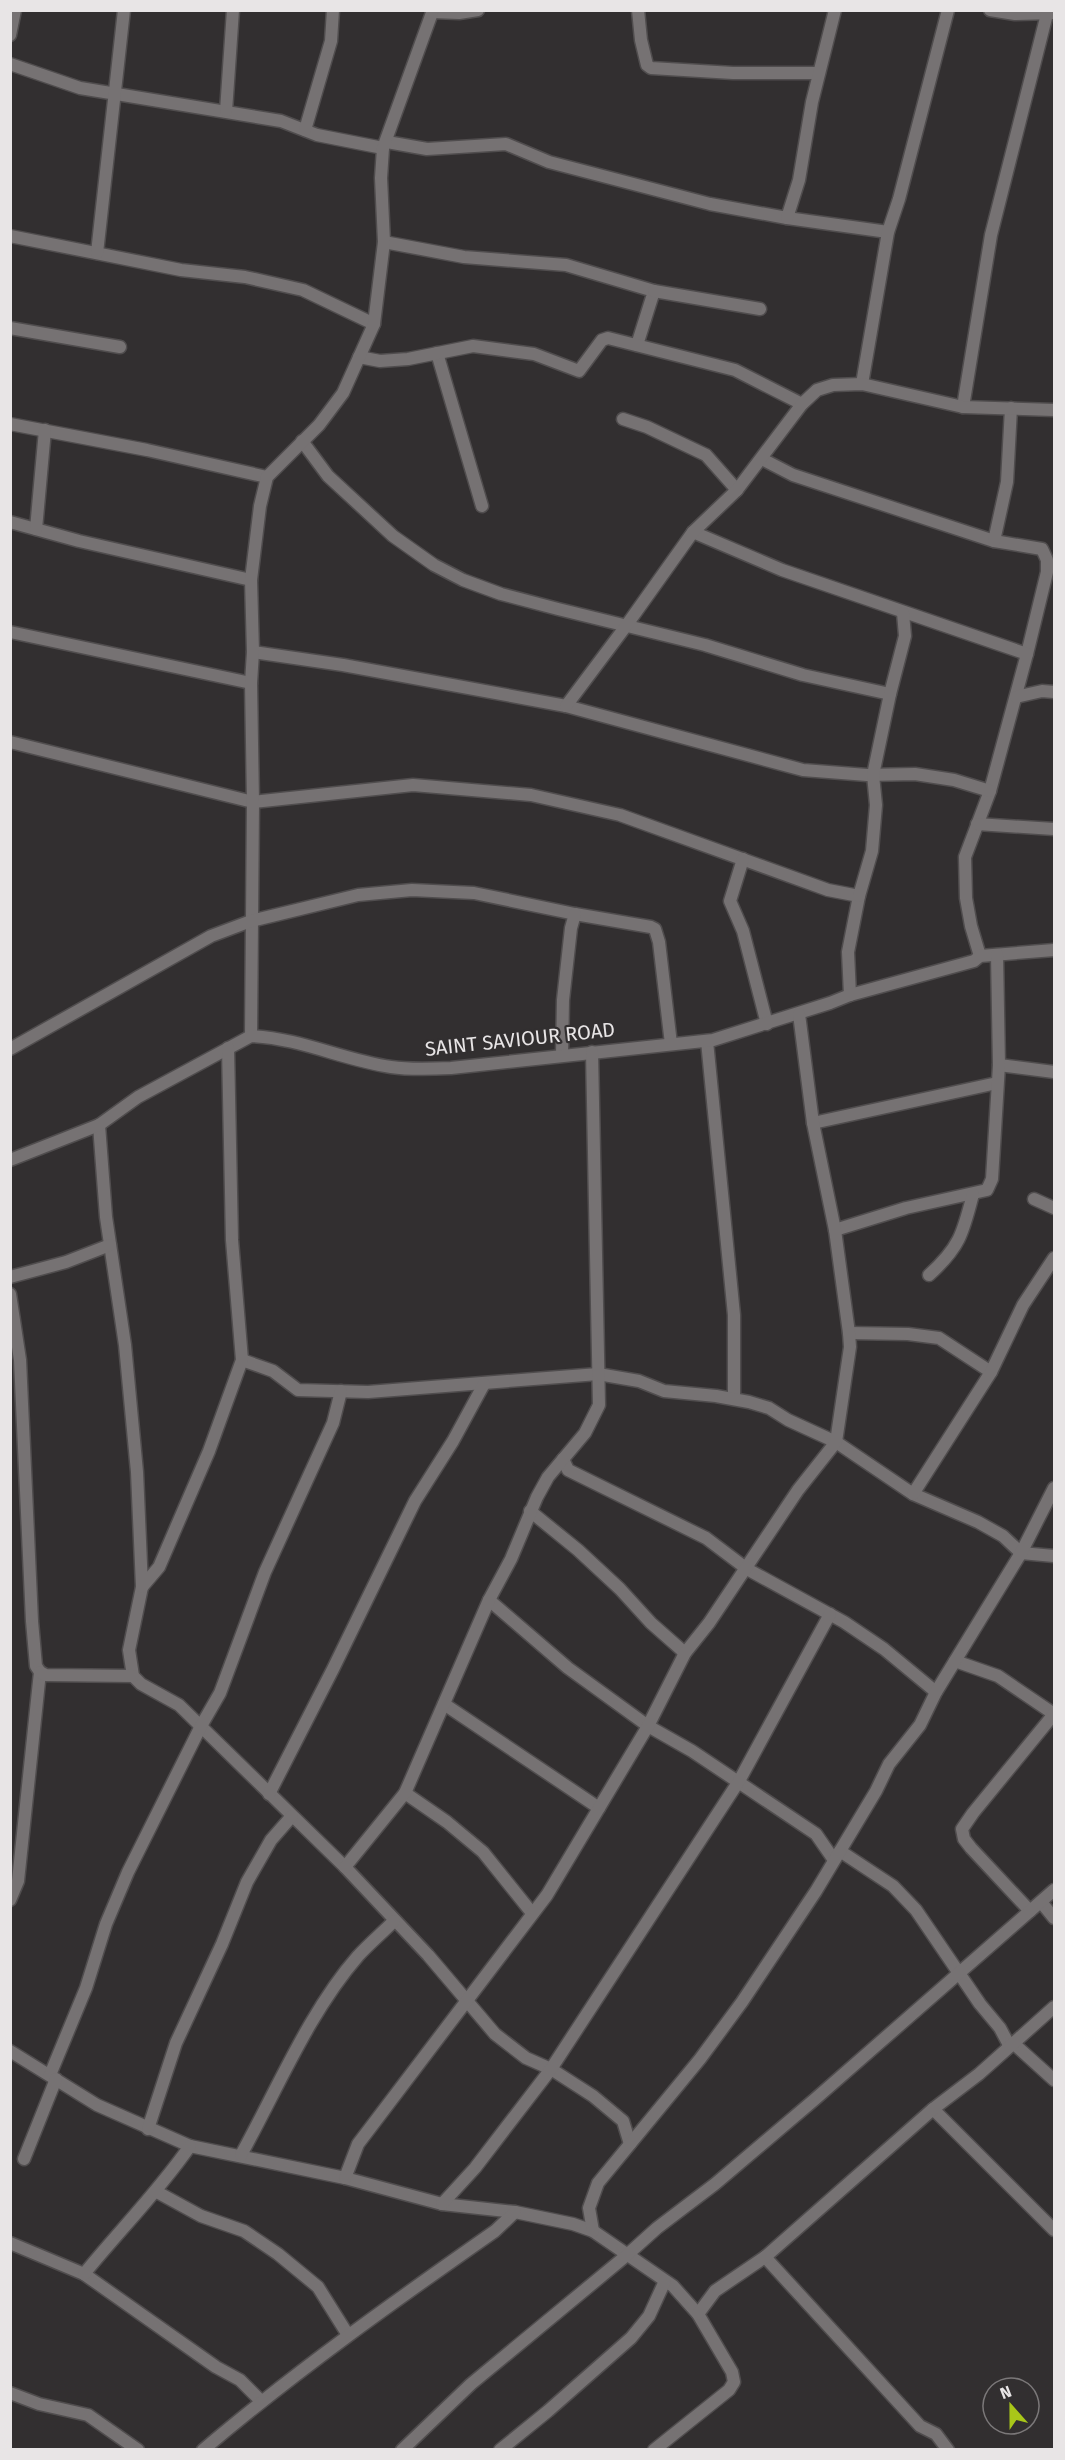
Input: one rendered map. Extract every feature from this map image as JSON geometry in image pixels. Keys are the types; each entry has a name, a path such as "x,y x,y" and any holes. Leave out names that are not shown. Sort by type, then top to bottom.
{"street":[{"path":"10,35 15,10"},
{"path":"97,253 124,10"},
{"path":"226,111 233,10"},
{"path":"305,130 331,41 333,10"},
{"path":"10,1160 99,1125 138,1097 251,1036 253,802 251,683 253,651 251,580 260,506 267,477 319,425 344,393 374,324 384,242 381,178 385,145 433,11 459,13 478,10"},
{"path":"638,10 641,39 647,65 651,68 734,73 819,74"},
{"path":"787,218 799,180 819,74 835,10"},
{"path":"862,384 888,232 899,199 948,10"},
{"path":"963,407 991,235 1050,12 1015,14 990,10"},
{"path":"10,64 80,88 281,121 317,135 427,149 506,144 549,162 710,204 787,218 888,232"},
{"path":"10,236 182,270 245,277 303,290 374,324"},
{"path":"384,242 464,257 566,265 654,291 760,309"},
{"path":"637,345 654,291"},
{"path":"10,328 120,347"},
{"path":"359,357 380,361 473,346 534,354 579,371 602,340 608,338 735,370 802,404"},
{"path":"437,353 482,506"},
{"path":"566,706 693,532 737,490 802,404 817,390 833,385 862,384 963,407 1054,410"},
{"path":"994,541 1007,482 1011,408"},
{"path":"623,419 647,427 706,455 737,490"},
{"path":"10,424 147,450 267,477"},
{"path":"36,529 45,430"},
{"path":"302,441 328,476 393,536 434,565 463,580 501,594 705,645 803,675 890,694"},
{"path":"762,459 793,475 994,541 1038,547 1045,554 1047,572 1016,697 990,791 965,857 966,898 980,956"},
{"path":"10,522 80,541 251,580"},
{"path":"693,532 782,570 1027,654"},
{"path":"850,995 848,952 859,896 872,851 876,805 873,775 905,636 903,613"},
{"path":"10,632 251,683"},
{"path":"253,651 566,706 803,770 873,775 915,774 954,780 990,791"},
{"path":"1016,697 1042,691 1054,692"},
{"path":"11,745 253,802 414,785 531,795 620,815 828,890 859,896"},
{"path":"977,824 1054,829"},
{"path":"743,859 730,901 743,932 766,1024"},
{"path":"10,1049 211,936 251,921 358,895 412,890 474,892 655,929 659,942 671,1044"},
{"path":"561,1055 563,1000 571,928 575,914"},
{"name":"SAINT SAVIOUR ROAD","path":"251,1036 272,1036 390,1067 417,1069 451,1068 707,1041 799,1014 850,995 974,961 980,956 1054,950"},
{"path":"836,1230 906,1208 987,1190 992,1179 999,1065 997,955"},
{"path":"345,2178 358,2145 547,1895 648,1726 685,1653 747,1569 798,1490 836,1442 850,1347 849,1333 836,1230 813,1123 799,1014"},
{"path":"707,1041 735,1315 734,1399"},
{"path":"142,1587 159,1567 208,1451 242,1360 232,1240 228,1048"},
{"path":"345,1867 405,1793 489,1600 511,1559 530,1511 548,1478 585,1433 599,1405 592,1052"},
{"path":"999,1065 1054,1072"},
{"path":"813,1123 997,1083"},
{"path":"99,1125 110,1245 126,1345 137,1472 142,1587 129,1650 133,1676 141,1684 179,1706 345,1867 428,1955 466,2002 510,2047 593,2096 623,2121 630,2144"},
{"path":"930,1275 950,1256 964,1230 973,1194"},
{"path":"1034,1199 1054,1208"},
{"path":"10,1277 55,1266 110,1245"},
{"path":"913,1494 991,1372 1023,1305 1054,1258"},
{"path":"10,1294 20,1360 36,1666 46,1675 133,1676"},
{"path":"849,1333 908,1334 939,1338 991,1372"},
{"path":"242,1360 273,1371 298,1390 368,1392 598,1374 639,1381 664,1391 734,1399 769,1408 788,1420 836,1442 913,1494 978,1522 1003,1536 1021,1552 1054,1556"},
{"path":"269,1794 415,1501 453,1441 484,1384"},
{"path":"24,2159 82,1999 106,1924 128,1872 201,1726 220,1693 265,1572 333,1423 341,1391"},
{"path":"563,1459 568,1470 705,1538 747,1569 830,1614 884,1649 936,1692"},
{"path":"573,2224 589,2208 598,2183 700,2059 742,2002 816,1891 890,1764 920,1725 936,1692 1021,1552 1054,1488"},
{"path":"530,1511 595,1566 651,1623 685,1653"},
{"path":"489,1600 568,1668 648,1726 692,1750 739,1781 816,1834 837,1855 893,1886 916,1911 1011,2044 1054,2080"},
{"path":"442,2204 475,2168 550,2069 739,1781 830,1614"},
{"path":"955,1661 998,1676 1054,1714 962,1829 964,1839 971,1848 1030,1911"},
{"path":"10,1900 18,1881 40,1672"},
{"path":"444,1704 598,1808"},
{"path":"405,1793 447,1822 483,1852 532,1913"},
{"path":"148,2129 176,2043 222,1944 247,1882 271,1840 291,1816"},
{"path":"402,2450 471,2384 657,2228 715,2184 960,1975 1054,1890"},
{"path":"1041,1902 1054,1918"},
{"path":"241,2155 296,2050 326,2000 357,1957 394,1921"},
{"path":"698,2314 715,2291 765,2257 933,2109 979,2074 1054,2007"},
{"path":"10,2051 97,2105 190,2146 345,2178 442,2204 515,2212 573,2224 593,2231 673,2286 698,2314 732,2372 734,2382 729,2390 654,2450"},
{"path":"933,2109 1054,2230"},
{"path":"84,2274 124,2224 157,2192 190,2146"},
{"path":"157,2192 201,2216 244,2231 278,2254 318,2287 348,2335"},
{"path":"589,2208 593,2231"},
{"path":"483,2210 495,2231"},
{"path":"203,2450 261,2401 348,2335 495,2231 515,2212"},
{"path":"10,2243 84,2274 216,2367 240,2380 261,2401"},
{"path":"765,2257 920,2426 936,2434 948,2450"},
{"path":"500,2450 631,2338 649,2316 665,2281"},
{"path":"10,2393 39,2404 88,2415 138,2450"}]}
